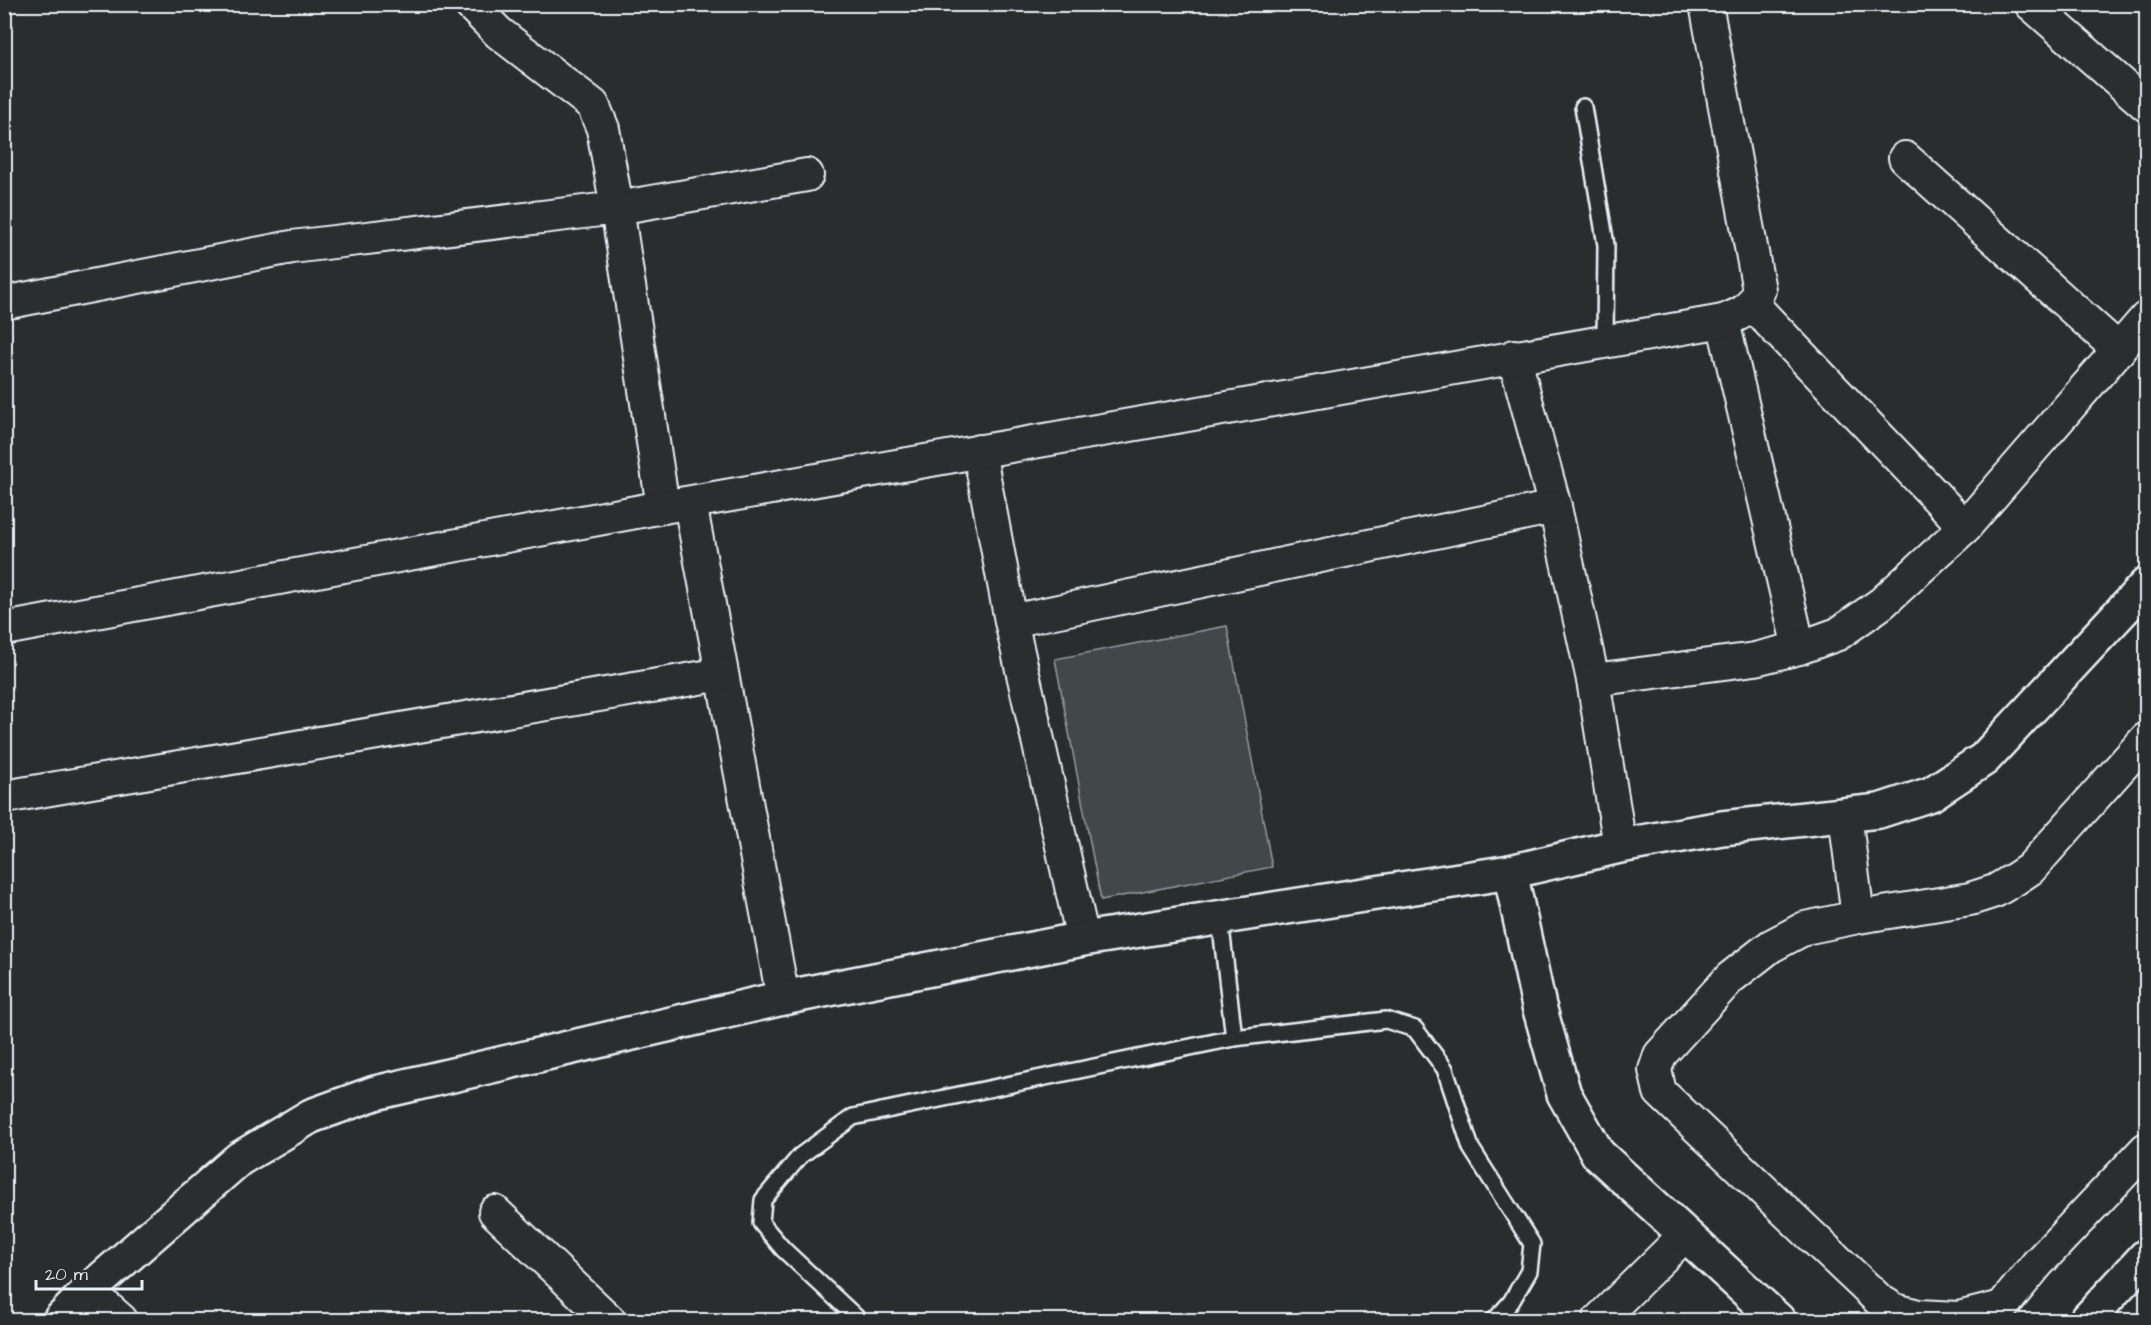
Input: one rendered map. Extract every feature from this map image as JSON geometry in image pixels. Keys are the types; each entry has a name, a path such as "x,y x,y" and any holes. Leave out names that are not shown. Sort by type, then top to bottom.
{"street":[{"path":"470,4 499,33 593,105 603,129 676,505 722,674 783,998"},
{"path":"4,629 676,505 1723,321 1742,313 1753,305 1759,290 1706,4"},
{"path":"2031,4 2146,105"},
{"path":"1905,158 2119,350"},
{"path":"4,303 292,247 617,208 807,175"},
{"path":"1753,305 1965,527"},
{"path":"1593,680 1755,659 1798,648 1838,634 1882,603 1965,527 2146,318"},
{"path":"1723,321 1798,648"},
{"path":"1514,356 1555,507 1593,680 1620,846"},
{"path":"979,451 1011,621 1083,939"},
{"path":"1011,621 1555,507"},
{"path":"60,1320 88,1291 239,1160 311,1116 375,1093 783,998 1083,939 1510,872 1620,846 1722,828 1879,810 1931,794 1984,759 2146,585"},
{"path":"4,798 722,674"},
{"path":"2146,739 2031,869 1995,891 1970,899 1858,916 1805,928 1771,946 1730,978 1660,1055 1655,1070 1660,1092 1879,1300 1895,1310 1918,1316 1959,1318 2002,1307 2038,1263 2146,1149"},
{"path":"1845,815 1858,916"},
{"path":"1510,872 1539,1006 1564,1094 1598,1154 1778,1320"},
{"path":"495,1212 609,1320"},
{"path":"1599,1320 1685,1235"},
{"path":"2087,1320 2146,1256"},
{"path":"88,1291 121,1320"}],"lane":[{"path":"1583,107 1606,245 1605,340"},
{"path":"1220,919 1234,1038"},
{"path":"859,1320 783,1249 761,1223 763,1200 800,1156 853,1118 1234,1038 1386,1020 1415,1029 1445,1069 1471,1148 1532,1244 1529,1271 1511,1302 1495,1320"}],"shaded area":[{"path":"1227,626 1272,867 1101,900 1055,659"}]}
